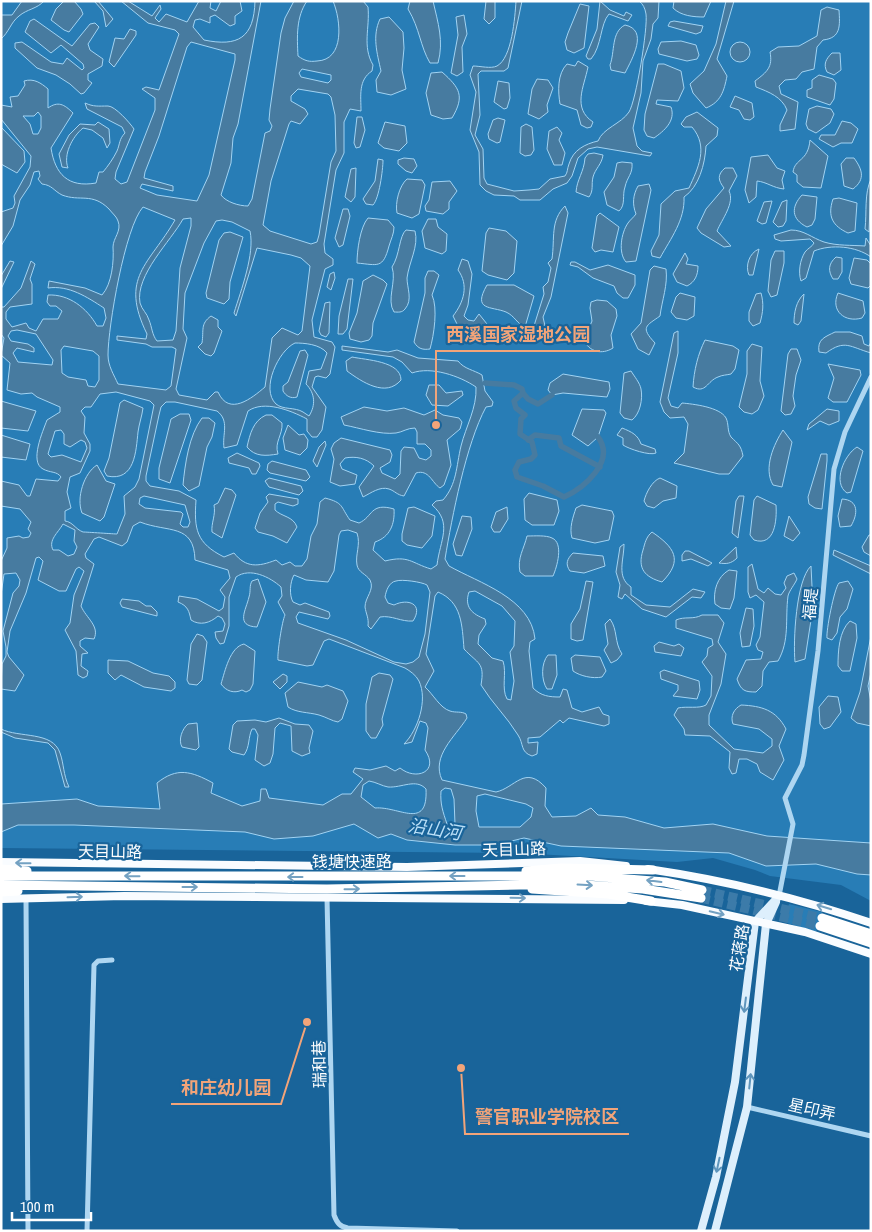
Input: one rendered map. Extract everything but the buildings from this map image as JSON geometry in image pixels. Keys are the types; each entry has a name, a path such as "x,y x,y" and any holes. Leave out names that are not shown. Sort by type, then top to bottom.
{"highway":[{"path":"476,876 561,868 653,870"},
{"path":"1,869 94,876"},
{"name":"钱塘快速路","path":"1,876 612,877 665,882 701,894 571,884 327,889 1,885"},
{"path":"1,892 96,886"},
{"path":"462,887 608,894 651,901"},
{"path":"871,934 821,922 871,943"}],"main road":[{"name":"天目山路","path":"1,862 407,867 580,861 653,870 779,896 815,904 871,923"},
{"path":"1,899 124,896 453,897 651,901 682,905 805,932 871,954"}],"street":[{"name":"福堤","path":"779,896 789,835 793,824 786,798 804,755 818,650 834,469 845,432 871,377"},
{"name":"花蒋路","path":"701,1231 716,1176 735,1082 756,922 779,896"},
{"name":"花蒋路","path":"715,1231 747,1107 766,924 779,896"},
{"name":"瑞和巷","path":"327,898 334,1215 342,1227 427,1230"},
{"path":"26,899 28,1231"},
{"path":"87,1231 94,965 98,961 112,960"},
{"name":"星印弄","path":"747,1107 871,1136"},
{"path":"427,1230 457,1231"}],"shaded area":[{"path":"1,1 871,1 871,901 841,885 770,876 713,858 677,862 518,853 1,848"},
{"path":"789,904 822,912 816,932 784,922"}],"water":[{"path":"22,1 44,1 19,16 1,39 1,15 12,15"},
{"path":"64,1 74,1 83,14 69,32 51,20 56,9"},
{"path":"94,1 98,1 113,19 106,27 103,11"},
{"name":"沿山河","path":"121,1 128,1 152,16 160,5 161,9 155,18 159,22 166,14 187,22 199,1 211,1 210,8 216,11 221,1 240,1 242,11 235,16 235,24 230,26 215,15 210,17 210,23 200,19 195,20 193,27 204,40 226,42 242,37 251,24 255,1 261,1 238,124 233,138 231,163 221,195 229,202 241,205 248,206 252,199 265,133 270,131 272,126 269,120 270,109 281,33 285,18 294,1 307,1 299,20 298,56 305,60 317,61 326,59 336,47 339,28 333,1 363,1 368,7 367,44 373,65 372,71 362,84 361,111 350,109 344,122 344,153 336,170 324,244 325,253 333,259 333,265 325,269 312,320 314,337 332,342 335,347 330,374 326,378 315,377 312,387 326,407 322,430 317,437 312,437 307,431 307,419 293,412 262,406 248,411 237,445 224,448 225,428 223,419 217,411 175,402 166,402 161,407 146,476 146,481 150,486 179,491 196,500 196,519 199,534 208,546 224,557 234,553 243,561 253,565 276,560 282,565 290,562 295,566 302,566 307,559 311,536 317,524 320,502 325,498 339,503 350,520 359,523 380,507 394,509 394,520 388,533 375,542 373,550 385,561 405,559 431,569 437,565 444,525 442,518 432,505 436,501 443,500 454,481 461,446 475,402 476,387 462,379 436,371 412,373 402,362 393,357 342,350 342,346 388,352 397,350 418,358 458,361 466,368 482,375 485,391 493,402 492,406 486,407 472,440 456,502 445,559 449,566 502,594 514,602 524,613 531,625 535,639 530,642 529,651 533,688 542,694 556,697 560,697 563,689 567,690 572,708 582,712 599,707 603,714 609,716 609,724 604,726 569,718 563,723 560,720 540,737 528,738 528,743 538,742 537,754 532,756 528,754 524,750 514,728 481,685 481,667 464,649 461,623 456,608 446,596 438,592 435,596 426,654 434,671 425,687 443,707 450,711 464,713 467,718 442,755 439,771 442,780 496,792 503,790 520,779 532,778 539,781 546,788 545,806 552,817 576,816 591,808 598,815 625,817 664,828 713,824 767,836 871,843 871,875 857,874 816,864 766,866 729,853 561,846 524,838 495,845 455,845 407,840 391,834 378,838 354,824 313,836 274,839 245,832 74,825 18,825 1,832 1,804 77,799 98,806 160,809 157,783 171,775 184,772 213,783 211,793 242,806 260,801 261,789 266,789 269,798 323,805 342,794 351,794 363,779 353,772 355,768 370,770 386,766 395,771 400,768 406,772 419,774 428,769 430,764 425,750 428,728 426,723 420,721 412,742 404,744 414,731 422,706 422,689 413,673 405,668 329,639 324,641 313,665 307,666 278,660 282,624 285,615 278,602 282,596 281,587 260,574 247,573 236,577 229,597 229,626 224,643 220,644 215,632 223,631 225,624 222,618 218,616 205,623 194,622 191,620 186,607 178,602 179,596 197,599 219,611 223,608 225,597 220,590 230,578 228,570 195,560 190,540 178,531 140,522 133,526 127,542 122,546 99,537 94,539 85,554 86,558 94,564 81,606 95,630 94,639 85,638 80,641 80,646 88,653 82,654 81,666 88,671 87,676 83,678 78,675 76,651 65,630 70,623 74,595 84,571 79,567 76,569 66,591 59,591 38,580 43,561 39,557 36,558 26,593 10,631 7,652 24,675 15,691 1,689 2,664 6,656 3,631 13,593 19,586 20,580 16,573 4,574 1,595 1,561 7,548 7,538 29,537 31,533 28,529 31,522 20,509 1,506 1,481 19,485 27,496 30,496 36,479 58,481 61,477 43,469 37,460 40,438 47,420 60,412 60,407 32,393 21,394 7,390 10,363 1,355 4,338 1,334 1,307 4,307 21,288 31,261 35,264 30,279 32,284 32,304 10,307 6,312 6,319 12,327 26,323 29,328 36,331 43,319 58,319 62,311 56,306 50,306 47,302 48,295 56,295 77,303 88,313 97,326 103,326 106,318 104,308 70,290 48,288 49,281 85,288 102,295 110,279 113,265 113,244 119,225 117,218 103,204 91,199 68,197 42,184 38,179 40,176 39,171 34,172 30,185 20,200 13,226 1,246 1,212 13,208 15,203 14,196 30,167 31,156 1,119 1,105 12,107 10,97 18,96 25,85 24,81 40,83 48,89 48,108 61,104 73,113 51,148 56,165 64,177 71,181 86,184 96,183 99,172 103,172 110,162 125,133 122,127 87,109 85,103 94,106 111,107 126,119 134,129 116,172 115,179 121,184 127,182 155,110 155,98 142,89 146,87 159,90 179,34 175,30 148,23","holes":["191,42 235,54 209,175 197,201 157,195 140,188 142,184 173,191 173,186 144,178 159,136 187,47","302,69 331,75 331,80 328,83 301,77 299,73","298,89 328,94 331,97 335,115 336,151 331,162 319,235 317,242 311,244 270,231 263,225 271,181 289,124 291,121 300,124 308,114 305,109 291,101 291,96","38,112 41,116 41,128 38,134 33,134 30,124 23,116 34,116","143,207 175,220 147,261 137,285 136,298 139,315 147,334 146,339 117,336 117,340 146,344 152,347 172,347 176,349 171,386 166,390 118,384 110,367 108,355 111,323 124,255 136,218","191,218 191,226 180,268 176,331 173,340 157,341 140,303 140,292 148,270 183,219","216,221 232,222 250,231 251,250 234,313 236,316 257,248 301,258 310,266 302,331 298,335 282,328 272,338 265,387 241,403 228,403 218,392 215,392 207,400 179,395 176,389 187,338 183,329 185,293 204,243","17,330 36,334 53,360 52,365 18,362 13,353 17,348 34,352 34,348 28,344 11,341 8,336 11,331","295,343 316,346 327,353 321,369 309,371 306,384 314,399 313,408 309,416 300,410 276,404 270,389 274,371 283,353","64,346 93,351 99,356 99,380 95,387 88,386 86,380 68,377 62,373 61,350","116,392 150,401 154,405 139,479 135,487 124,496 125,514 117,534 83,532 65,521 65,511 71,508 67,492 70,477 80,473 90,451 90,444 84,433 85,417 81,411 85,407 91,407 100,394","61,430 64,434 64,444 70,447 81,440 85,442 87,448 81,462 62,455 51,457 48,454 55,431","144,496 185,505 190,522 188,527 183,527 180,524 183,514 181,512 145,508 139,504 140,498","63,524 75,530 74,541 77,547 74,554 68,556 59,550 53,550 53,540","348,530 357,533 357,565 370,580 371,584 371,590 365,607 368,626 371,629 380,617 413,621 416,615 417,610 413,604 404,602 394,605 388,603 385,597 391,583 399,580 427,585 430,592 425,634 419,657 413,662 406,664 394,662 346,640 298,623 296,617 299,612 328,619 330,616 329,612 305,603 300,605 293,602 290,588 294,575 306,580 328,582 334,571 341,531","475,591 502,606 515,621 514,646 510,652 514,681 511,700 507,699 505,695 503,661 492,658 478,644 479,635 486,624 485,619 476,615 468,606 469,592","369,781 388,787 418,784 426,789 425,802 422,809 417,813 410,814 384,808 375,808 361,797 363,785","445,788 451,789 454,799 455,824 447,824 441,804 441,791","485,794 526,804 533,808 531,817 520,827 479,827 476,811 477,796"]},
{"path":"410,1 433,1 440,40 438,63 430,63 427,57 408,9"},
{"path":"486,1 495,1 495,18 489,24 484,19"},
{"path":"516,1 522,1 508,68 504,71 481,71 478,74 480,115 475,135 483,149 484,178 487,184 514,191 539,189 550,179 565,176 571,159 577,151 584,146 598,141 604,133 626,116 635,94 645,34 646,14 644,6 639,1 659,1 658,18 653,24 651,39 643,61 641,93 633,128 637,146 642,151 652,153 650,156 597,147 588,149 578,158 572,176 567,183 553,189 540,200 520,200 514,196 494,195 480,185 479,152 470,130 476,92 470,75 473,66 495,67 502,62 512,36"},
{"path":"600,1 610,10 624,16 626,12 632,15 628,21 609,14 604,23 595,54 591,59 588,59 586,56 597,29"},
{"path":"674,1 711,1 704,17 680,13 673,8"},
{"path":"726,1 734,1 717,59 727,76 721,95 715,103 706,108 693,93 690,84 704,71 716,44"},
{"path":"580,4 589,6 584,48 574,53 567,50 565,42"},
{"path":"827,7 839,10 838,30 833,37 823,40 817,47 814,69 802,72 796,79 785,80 779,86 781,94 798,102 795,129 780,131 780,125 787,110 785,105 774,95 756,87 755,81 768,69 771,62 770,52 778,47 799,46 817,36 821,10"},
{"path":"464,15 467,34 462,47 463,72 457,76 451,73 458,35 456,17"},
{"path":"389,17 403,32 402,70 406,89 391,95 377,92 376,80 381,71 376,45 376,32 380,19"},
{"path":"34,19 72,46 90,24 95,23 99,27 88,44 90,50 103,59 102,66 88,74 88,80 92,83 84,93 81,94 56,75 37,68 15,48 15,43 22,42 51,62 63,64 67,58 82,70 84,68 83,64 61,45 51,53 25,32 30,21"},
{"path":"670,22 703,26 701,32 696,34 668,26"},
{"path":"625,25 632,28 636,33 637,46 625,73 611,70 610,65 615,37 617,32"},
{"path":"130,29 136,31 136,35 114,67 109,62 115,38 124,39"},
{"path":"681,41 696,45 699,55 697,59 687,61 659,54 658,49 661,42"},
{"path":"740,42 747,45 750,52 747,59 740,62 733,59 730,52 733,45"},
{"path":"832,53 840,53 841,70 834,75 827,72 825,67"},
{"path":"578,61 588,67 581,97 583,110 593,122 591,127 587,128 581,125 577,110 560,104 559,99 561,73 567,64 575,66"},
{"path":"658,64 664,64 681,71 684,88 678,101 657,100 656,104 671,107 672,117 665,129 654,138 647,136 644,130 645,114"},
{"path":"442,72 453,83 459,93 458,104 452,118 443,119 431,115 426,93 431,73"},
{"path":"819,75 833,79 836,83 834,99 830,105 807,97 807,90 812,88 812,80"},
{"path":"537,79 548,80 553,88 547,105 548,112 539,119 528,114 532,89"},
{"path":"498,81 509,83 510,98 507,108 504,109 494,102"},
{"path":"735,96 752,103 754,117 750,120 744,119 739,110 730,107"},
{"path":"817,106 831,109 834,114 830,123 816,133 808,129 806,124 809,109"},
{"path":"697,112 718,128 717,136 706,146 700,174 694,187 684,197 680,221 673,236 660,258 652,256 651,251 659,235 661,204 675,191 689,188 696,173 700,158 700,142 692,127 684,127 681,124 686,117"},
{"path":"357,117 362,117 365,130 360,147 356,148 354,143"},
{"path":"498,118 505,120 500,142 497,143 489,139 488,134 493,120"},
{"path":"842,121 851,123 858,129 852,143 841,143 833,147 819,139 821,135 835,135"},
{"path":"98,122 109,129 110,143 107,148 103,138 92,130 83,128 75,136 70,146 67,158 68,168 62,167 59,154 69,135 80,124 95,125"},
{"path":"385,122 405,126 407,143 399,151 384,148 378,143"},
{"path":"526,124 532,127 534,150 531,155 525,156 520,153 521,127"},
{"path":"1,127 24,151 25,162 17,173 1,164"},
{"path":"557,127 562,133 559,140 565,153 562,165 554,165 547,149 549,131"},
{"path":"810,140 828,156 821,188 803,187 797,182 797,175 793,172 796,164 807,152"},
{"path":"588,154 603,155 593,177 592,190 589,197 576,192 585,158"},
{"path":"768,155 777,168 785,171 782,180 784,189 757,181 756,197 749,203 745,190 751,157"},
{"path":"404,158 414,159 417,166 412,173 406,171 398,164 398,160"},
{"path":"846,158 854,158 861,170 860,181 853,189 844,186 841,164"},
{"path":"378,159 383,160 379,191 373,205 366,204 363,199 375,181"},
{"path":"617,163 632,163 632,167 624,190 623,203 619,211 607,205 604,192 614,177"},
{"path":"356,168 355,197 351,202 345,197 351,169"},
{"path":"725,168 733,168 737,176 729,191 729,206 717,231 731,246 724,247 701,233 697,228 706,209 724,188 719,178"},
{"path":"407,179 422,180 425,185 419,214 412,218 397,213 398,195"},
{"path":"871,179 869,232 865,229 867,197"},
{"path":"450,181 457,191 449,202 449,209 443,214 426,211 425,206 429,200 432,182"},
{"path":"649,184 651,190 636,261 626,262 621,248 622,237 629,222 636,214 634,200 638,186"},
{"path":"802,195 817,197 815,219 812,225 807,227 795,217 794,212 798,199"},
{"path":"839,198 857,203 855,231 848,233 838,227 831,216 833,199"},
{"path":"787,200 786,221 783,226 778,227 773,222 782,202"},
{"path":"772,201 766,223 762,224 757,221 764,202"},
{"path":"565,206 568,213 551,297 543,317 545,326 537,334 533,329 544,294 543,287 548,282 551,268 548,263 552,259 555,224"},
{"path":"343,209 348,209 350,216 343,245 339,247 335,238"},
{"path":"600,213 619,227 613,252 601,250 595,252 592,248 597,216"},
{"path":"368,218 388,220 394,227 384,259 375,265 357,263 361,233"},
{"path":"428,219 436,219 438,227 447,234 446,251 442,254 425,248 422,231"},
{"path":"489,228 506,231 517,241 514,273 507,280 488,275 482,271 486,233"},
{"path":"406,230 415,231 416,237 407,278 409,302 403,311 394,312 391,302 392,267"},
{"path":"796,230 824,242 839,245 865,246 866,238 871,246 871,257 858,250 843,247 828,247 814,251 806,278 801,281 802,259 805,252 814,243 810,239 781,241 775,239 774,235"},
{"path":"230,232 243,237 230,282 229,299 224,304 207,298 206,293 219,240 224,233"},
{"path":"759,249 753,275 749,275 747,268 749,260 753,253"},
{"path":"775,251 784,251 784,263 777,295 771,297 768,291 771,260"},
{"path":"685,253 688,259 686,264 698,266 696,278 687,286 677,282 673,274"},
{"path":"836,257 842,258 842,272 838,279 833,279 830,268 831,262"},
{"path":"854,258 867,260 871,264 871,285 868,288 851,284 849,278"},
{"path":"462,259 468,261 472,274 468,305 464,316 468,320 474,321 479,314 487,324 480,337 468,331 461,332 453,316 460,305 464,293 463,282 458,270"},
{"path":"10,261 14,262 1,289 1,276"},
{"path":"571,262 575,262 590,270 608,265 635,275 635,285 628,298 623,298 617,293 614,286 593,278 578,267 570,265"},
{"path":"654,266 666,269 666,281 660,316 648,325 646,330 655,343 649,355 638,349 631,334 641,323 650,270"},
{"path":"428,271 434,271 439,275 432,295 435,307 433,336 430,349 425,349 419,348 414,342 425,293 425,278"},
{"path":"334,272 335,278 331,290 327,287 330,274"},
{"path":"373,275 387,284 373,323 372,336 369,340 361,342 350,339 349,333 357,313 363,281"},
{"path":"348,279 353,279 347,329 343,334 338,334 339,316"},
{"path":"487,285 514,285 534,296 525,327 506,312 489,308 482,303 483,293"},
{"path":"680,293 695,297 694,316 687,320 676,318 671,312 676,297"},
{"path":"761,293 763,304 761,319 760,323 753,326 749,321 749,312 756,294"},
{"path":"838,293 863,301 865,313 862,318 850,319 841,314 836,305"},
{"path":"804,294 801,321 798,325 794,323 795,311 799,300"},
{"path":"597,300 607,301 616,309 617,316 611,335 613,348 600,352 592,350 584,340 592,321 591,302"},
{"path":"330,302 329,333 326,337 321,335 319,331 325,303"},
{"path":"211,316 218,320 218,327 222,331 214,353 211,356 205,354 198,347 202,343 205,322"},
{"path":"678,331 678,353 668,398 671,406 678,408 682,403 699,405 723,414 726,418 730,435 740,447 743,456 729,474 719,474 674,463 684,453 688,424 684,417 670,418 664,412 660,402 674,333"},
{"path":"835,332 850,332 862,336 864,344 869,346 871,342 871,353 843,345 826,353 819,352 821,341"},
{"path":"705,340 733,346 739,350 735,369 731,374 718,377 704,388 697,389 693,387 694,374"},
{"path":"752,344 762,347 760,381 764,396 758,410 752,414 744,412 739,407 747,374 747,351"},
{"path":"791,349 797,349 801,360 796,375 793,396 795,406 791,414 785,415 781,411 788,354"},
{"path":"305,350 308,355 297,397 287,396 283,391 283,386 288,382 300,351"},
{"path":"352,357 389,365 399,374 401,380 388,388 381,388 360,380 347,371 346,361"},
{"path":"828,364 860,370 861,375 847,402 833,402 828,398 834,378"},
{"path":"631,371 642,393 639,410 632,420 624,418 620,413 624,373"},
{"path":"563,374 609,382 610,389 607,397 563,393 552,395 548,390 550,383"},
{"path":"429,385 439,385 446,393 462,391 463,395 448,406 432,405 426,395"},
{"path":"124,400 143,408 135,456 129,470 116,477 107,476 104,471 109,458 120,403"},
{"path":"1,401 36,411 28,431 1,428"},
{"path":"364,407 387,411 404,408 424,415 435,410 443,415 459,418 462,422 460,429 447,440 451,465 444,485 440,488 427,475 420,472 416,473 404,496 382,488 363,497 359,487 374,466 364,459 353,457 345,458 340,464 342,469 357,475 355,484 340,486 330,482 334,459 331,449 334,443 341,438 390,450 392,455 390,462 380,468 382,473 395,479 400,474 401,451 404,447 414,448 419,458 426,460 431,456 431,450 425,444 417,444 415,428 390,433 344,425 341,417"},
{"path":"582,409 604,410 606,413 598,437 588,446 572,435"},
{"path":"827,409 839,411 839,421 829,425 820,421 807,430 809,424"},
{"path":"180,414 189,414 191,420 170,483 159,479 159,468 171,419"},
{"path":"266,415 272,415 282,423 277,446 278,454 257,454 247,447 255,424"},
{"path":"202,418 209,418 215,423 212,437 207,447 199,486 189,491 183,485 186,459 194,433"},
{"path":"288,425 299,435 304,434 308,440 307,448 300,455 285,450 283,438"},
{"path":"622,428 634,434 641,444 655,449 656,453 645,453 623,445 623,438 617,435"},
{"path":"783,430 792,442 782,487 773,485 770,478 769,464 773,449"},
{"path":"1,435 30,444 26,460 1,457"},
{"path":"325,441 326,445 317,467 313,461 319,447"},
{"path":"857,447 863,451 851,492 847,493 840,483 840,476 844,462"},
{"path":"237,453 259,463 260,466 256,474 252,474 249,468 229,463 228,458"},
{"path":"821,454 827,454 822,509 815,508 809,504 808,497"},
{"path":"272,461 306,470 310,477 306,481 270,473 267,470 268,464"},
{"path":"97,465 106,481 115,484 104,517 100,521 82,513 80,507 82,486 88,474"},
{"path":"269,478 301,486 303,491 299,495 269,487 265,481"},
{"path":"660,478 677,486 676,498 663,501 654,508 647,506 644,501 646,494 652,484"},
{"path":"225,488 232,490 236,495 222,538 212,532 212,529 214,505 218,503"},
{"path":"529,493 557,500 559,511 554,525 532,525 525,520 524,499"},
{"path":"269,494 298,499 298,504 293,506 278,502 275,504 275,510 293,521 297,527 287,543 273,536 258,532 255,528 260,513 268,502 266,497"},
{"path":"739,496 744,496 738,538 732,533 736,501"},
{"path":"757,496 776,505 773,531 766,540 761,541 754,540 750,535 754,500"},
{"path":"842,499 852,502 856,508 851,526 840,527 838,516"},
{"path":"582,505 612,511 614,516 609,540 595,543 572,538 571,526 576,508"},
{"path":"414,507 435,516 432,536 422,548 407,545 402,541 408,508"},
{"path":"507,507 508,519 500,532 494,532 491,527 496,512"},
{"path":"462,516 471,517 472,529 462,556 456,555 453,544"},
{"path":"789,516 800,533 793,541 784,536"},
{"path":"652,532 666,543 674,554 673,567 662,582 647,575 641,562 644,545"},
{"path":"869,535 871,535 871,556 864,552 862,547"},
{"path":"527,536 547,536 556,541 559,550 553,576 525,576 520,572 520,558"},
{"path":"624,544 622,573 626,583 631,587 631,595 646,605 670,607 693,589 705,592 701,598 692,597 666,617 642,609 625,594 622,599 618,597 620,585 616,572 620,547"},
{"path":"736,547 737,558 728,563 719,563"},
{"path":"834,550 871,566 871,574 833,555"},
{"path":"685,551 689,551 712,563 708,566 691,559 682,561 682,555"},
{"path":"573,553 603,556 605,566 584,573 570,571 567,562"},
{"path":"752,564 758,589 764,593 768,588 775,594 781,595 786,588 784,583 787,576 794,573 797,579 788,596 786,637 782,653 778,661 769,662 763,671 762,686 756,692 744,690 737,679 746,660 761,659 763,652 758,650 756,645 760,637 764,602 756,595 750,598 748,592 748,567"},
{"path":"811,566 813,607 805,659 795,662 795,626 799,597 806,573"},
{"path":"729,570 737,571 734,598 730,609 721,608 715,604 715,589 721,576"},
{"path":"258,579 266,602 257,627 246,624 244,612 250,595 251,583"},
{"path":"586,581 593,582 583,640 577,641 571,639 571,624 580,609"},
{"path":"848,581 853,589 847,609 840,617 837,633 832,640 827,638 827,634 835,593 839,583"},
{"path":"122,599 139,601 146,606 151,606 157,612 157,616 122,607 120,603"},
{"path":"746,608 753,609 754,626 750,646 742,647 740,633"},
{"path":"702,615 718,615 724,623 718,642 726,654 721,684 709,715 709,725 734,749 763,753 772,746 772,739 759,729 733,724 733,713 741,705 762,708 778,717 786,729 779,746 784,760 773,780 760,772 757,764 747,759 739,759 736,773 732,774 729,768 730,752 710,736 685,735 684,729 674,715 678,708 706,705 711,696 712,676 702,662 707,656 708,648 713,645 712,639 676,628 676,620"},
{"path":"610,619 622,654 611,663 604,650 608,644 605,624"},
{"path":"850,621 856,624 857,638 850,671 842,671 838,666 838,654 843,630"},
{"path":"197,634 203,636 207,642 202,680 197,685 189,684 187,680 191,644"},
{"path":"871,636 871,672 868,686 871,702 871,726 857,723 851,718 860,692"},
{"path":"659,642 674,646 679,644 684,648 681,656 655,652 654,646"},
{"path":"244,644 255,651 253,684 250,690 246,692 242,690 230,691 221,684 226,666 235,650"},
{"path":"548,655 556,655 557,675 552,689 547,689 543,676 544,662"},
{"path":"575,655 600,657 606,671 602,677 598,678 576,673 573,671 571,658"},
{"path":"108,660 128,661 153,673 169,676 175,682 175,688 171,691 144,687 121,675 115,680 108,673"},
{"path":"664,670 699,681 700,690 697,699 673,696 678,690 678,685 661,679 660,672"},
{"path":"379,673 390,675 393,679 382,719 383,725 376,738 371,738 366,731 366,704 372,677"},
{"path":"283,674 287,676 287,682 280,689 273,682"},
{"path":"298,682 322,687 327,685 343,691 348,701 342,719 338,722 333,721 319,715 288,707 285,693"},
{"path":"828,696 838,697 841,712 830,727 824,729 820,724 819,707"},
{"path":"279,718 295,724 309,725 313,731 309,748 310,753 302,756 292,751 291,726 280,723 275,728 273,754 270,763 264,766 255,760 258,735 255,729 252,729 244,755 232,752 229,749 233,725 237,721 255,720 266,722"},
{"path":"197,723 199,747 196,750 182,747 181,735 184,729 188,724"},
{"path":"1,729 43,738 56,746 60,753 69,787 65,787 55,750 48,743 15,738 1,732"}],"waterway":[{"path":"485,383 514,385 522,389 523,393 514,401 516,408 525,415 521,419 520,434 532,442 535,455 531,459 519,462 515,470 517,477 543,486 564,497 580,487 595,473 603,455 603,446 598,437"},
{"path":"523,393 528,399 538,404 552,395"},
{"path":"528,440 535,435 559,438 561,446 600,467"}],"tunnel":[{"path":"702,890 822,918"},
{"path":"701,898 820,926"}],"place":[{"name":"西溪国家湿地公园","path":"436,425"},
{"name":"和庄幼儿园","path":"307,1022"},
{"name":"警官职业学院校区","path":"461,1068"}]}
